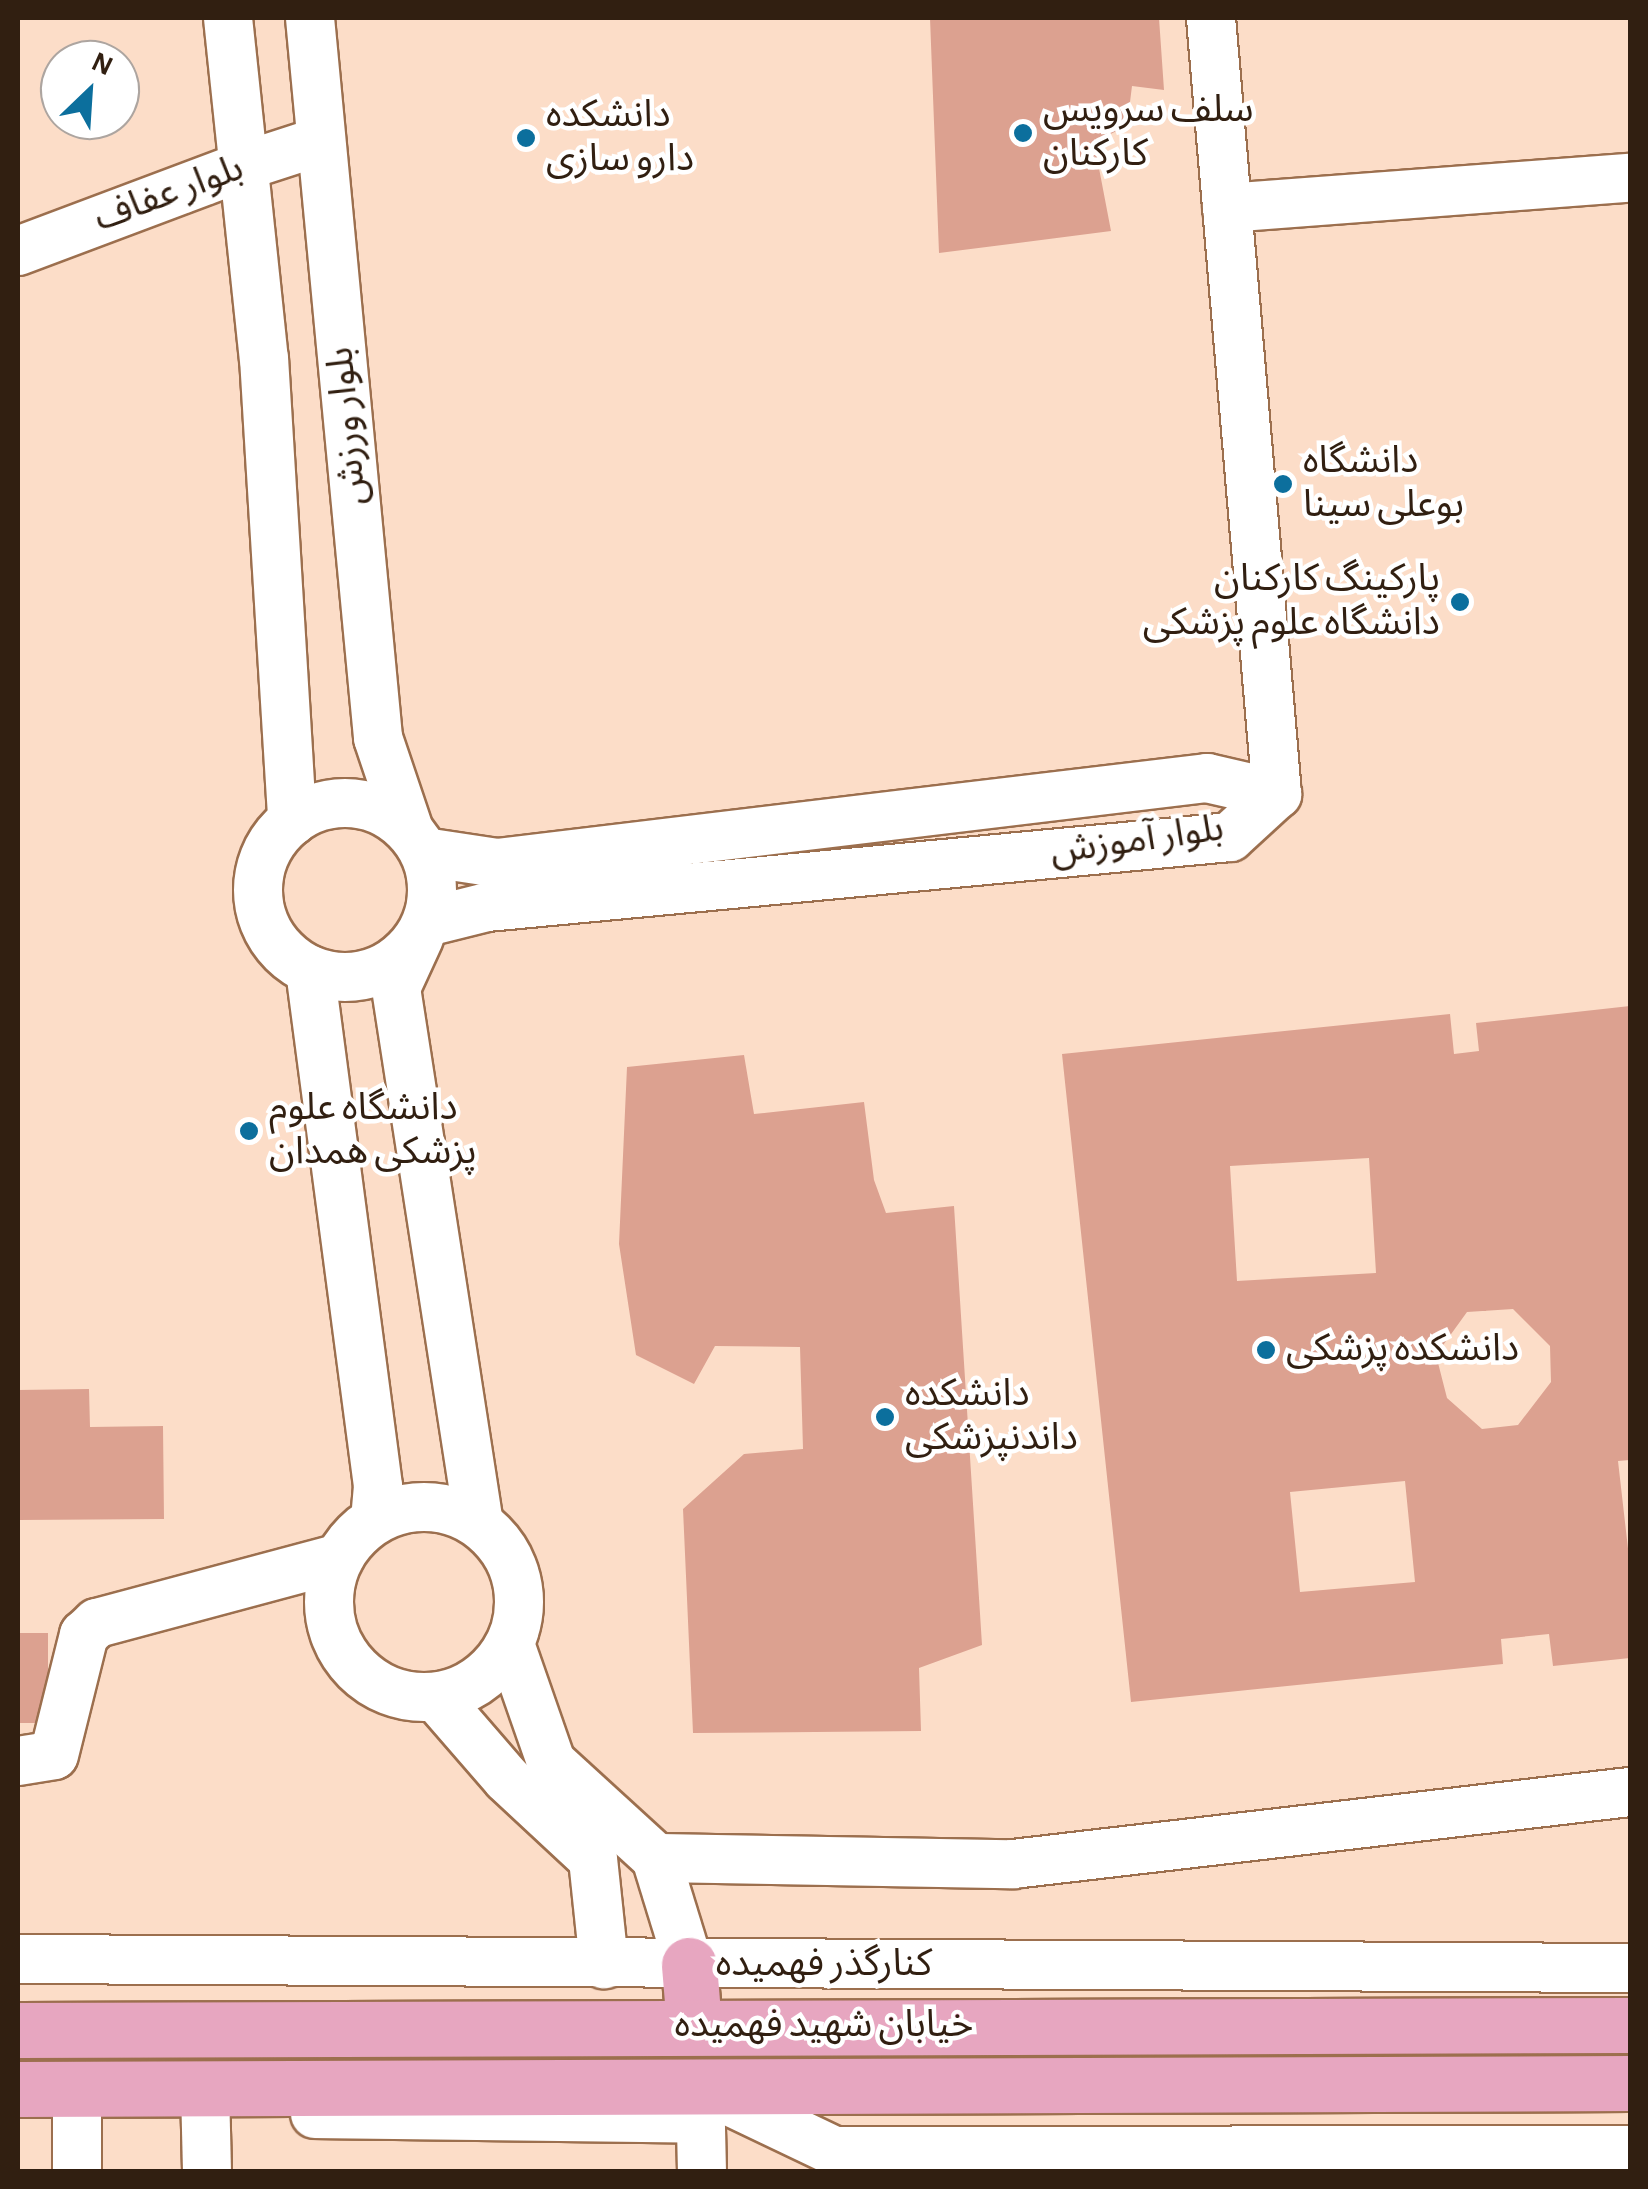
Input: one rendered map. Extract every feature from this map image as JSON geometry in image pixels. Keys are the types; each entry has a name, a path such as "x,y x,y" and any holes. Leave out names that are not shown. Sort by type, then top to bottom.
{"main road":[{"path":"689,1964 694,2026"},
{"name":"خیابان شهید فهمیده","path":"18,2030 1630,2026"},
{"name":"خیابان شهید فهمیده","path":"18,2090 77,2100 701,2103 1630,2084"}],"street":[{"name":"بلوار ورزش","path":"228,18 264,358 292,821"},
{"name":"بلوار ورزش","path":"310,18 378,738 416,841"},
{"path":"1212,18 1277,794"},
{"name":"بلوار عفاف","path":"18,251 321,141"},
{"path":"1226,208 1630,178"},
{"name":"بلوار آموزش","path":"416,841 497,863 1208,778 1277,794"},
{"name":"بلوار آموزش","path":"423,930 488,908 1230,837 1277,794"},
{"path":"423,930 392,963 358,977 334,977 310,970 276,942 258,901 260,871 272,843 292,821 339,803 364,806 388,815 416,841 432,878 423,930 396,988 480,1524"},
{"path":"939,813 942,864"},
{"path":"310,970 378,1486 375,1520"},
{"path":"428,1506 455,1511 480,1524 500,1542 513,1566 520,1592 519,1619 510,1644 466,1688 436,1697 406,1696 378,1686 355,1668 338,1643 329,1615 330,1585 339,1558 354,1536 375,1520 400,1509 428,1506"},
{"path":"18,1761 54,1756 84,1635 97,1624 339,1558"},
{"path":"510,1644 551,1762 656,1858 689,1964"},
{"path":"436,1697 507,1779 593,1859 604,1964"},
{"path":"656,1858 1013,1864 1630,1792"},
{"name":"کنارگذر فهمیده","path":"18,1960 1630,1968"},
{"path":"77,2100 77,2172"},
{"path":"206,2101 207,2172"},
{"path":"702,2172 701,2103 834,2151 1630,2150"}],"building":[{"name":"سلف سرویس کارکنان","path":"930,18 1159,18 1164,90 1132,86 1127,126 1094,142 1111,231 939,253"},
{"name":"دانشکده پزشکی","path":"1630,1006 1630,1460 1618,1461 1630,1566 1630,1658 1553,1666 1549,1634 1501,1639 1503,1664 1131,1702 1062,1054 1450,1014 1454,1054 1479,1051 1476,1023","holes":["1369,1158 1376,1273 1237,1281 1230,1166","1513,1309 1550,1346 1551,1382 1518,1425 1482,1429 1447,1398 1436,1355 1467,1312","1405,1481 1415,1582 1300,1592 1290,1492"]},
{"name":"دانشکده داندنپزشکی","path":"744,1055 754,1114 864,1102 874,1180 886,1213 954,1206 982,1645 919,1668 921,1731 693,1733 683,1509 744,1454 803,1449 800,1347 715,1346 694,1384 636,1355 619,1244 627,1067"},
{"path":"89,1389 90,1427 163,1426 164,1519 18,1520 18,1390"},
{"path":"18,1633 48,1633 48,1723 18,1723"}],"place":[{"name":"سلف سرویس کارکنان","path":"1023,133"},
{"name":"دانشکده دارو سازی","path":"526,138"},
{"name":"دانشگاه بوعلی سینا","path":"1283,484"},
{"name":"پارکینگ کارکنان دانشگاه علوم پزشکی","path":"1460,602"},
{"name":"دانشگاه علوم پزشکی همدان","path":"249,1131"},
{"name":"دانشکده پزشکی","path":"1266,1350"},
{"name":"دانشکده داندنپزشکی","path":"885,1417"}]}
